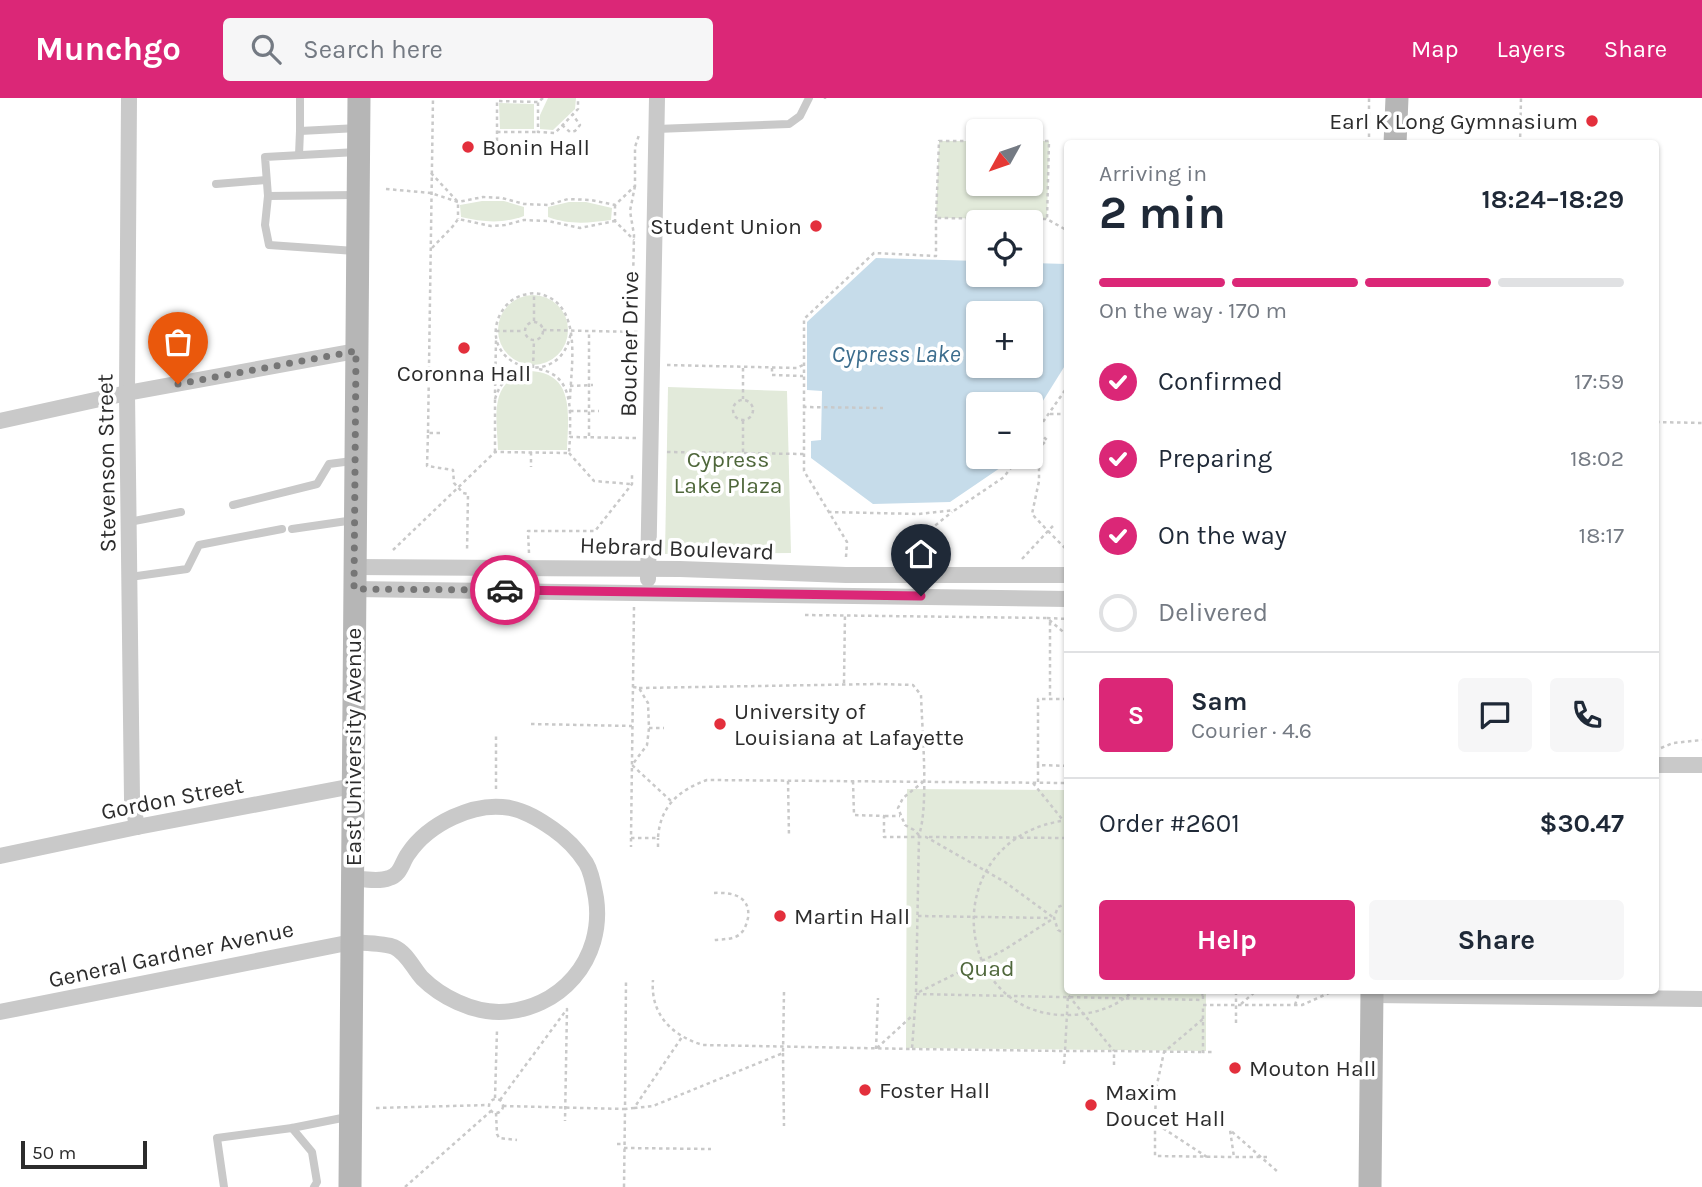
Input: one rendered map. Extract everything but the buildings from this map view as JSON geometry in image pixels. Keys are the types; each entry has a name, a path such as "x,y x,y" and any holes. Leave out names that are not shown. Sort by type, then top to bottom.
{"main road":[{"name":"East University Avenue","path":"350,1187 359,98"},
{"path":"1395,140 1396,98"},
{"path":"1370,1187 1372,994"}],"street":[{"name":"Stevenson Street","path":"129,98 127,393 132,799 137,827"},
{"name":"Boucher Drive","path":"641,592 648,569 642,438 652,332 657,98"},
{"path":"0,421 127,393 356,351"},
{"path":"477,566 477,590"},
{"name":"Hebrard Boulevard","path":"354,578 477,566 846,575 1064,575"},
{"path":"997,598 999,577"},
{"name":"Hebrard Boulevard","path":"354,578 477,590 1064,599"},
{"path":"1659,765 1702,765"},
{"name":"Gordon Street","path":"0,856 353,786"},
{"name":"General Gardner Avenue","path":"0,1012 352,942 392,946 404,955 424,980 447,997 472,1008 497,1012 523,1010 547,1000 568,984 586,962 595,937 598,911 587,864 568,841 537,817 510,808 481,807 439,825 408,853 399,872 390,878 352,878"},
{"path":"1427,994 1702,999"}],"lane":[{"path":"299,155 300,98"},
{"path":"656,129 789,124 800,116 808,98"},
{"path":"300,131 359,128"},
{"path":"358,251 269,245 265,225 268,197 265,157 359,152"},
{"path":"216,184 266,180"},
{"path":"268,197 359,195"},
{"path":"233,505 317,484 329,464 355,461"},
{"path":"129,523 181,512"},
{"path":"130,578 187,569 199,545 355,519"},
{"path":"224,1187 217,1139 350,1117"},
{"path":"292,1128 312,1152 317,1182 314,1187"}],"path":[{"path":"433,98 427,466 453,470 454,483 463,493 468,494 467,552"},
{"path":"497,148 497,101 538,102 543,98"},
{"path":"497,132 555,133 578,109 578,98"},
{"path":"1368,140 1369,98"},
{"path":"1520,140 1521,98"},
{"path":"538,102 538,132"},
{"path":"562,125 570,132 575,131 580,125 573,114"},
{"path":"636,304 633,282 634,240 630,211 635,186 635,147 640,133"},
{"path":"955,510 919,514 828,512 804,471 804,319 874,253 936,256 939,141 966,141"},
{"path":"1043,141 1049,141 1047,219"},
{"path":"430,249 458,219 458,202 431,173"},
{"path":"634,240 615,222 615,205 635,186"},
{"path":"386,189 431,193 458,202 483,197 502,198 524,204 548,205 568,199 615,205"},
{"path":"936,218 1047,219 1064,229"},
{"path":"458,219 491,226 524,220 548,221 580,228 615,222"},
{"path":"534,293 534,321"},
{"path":"390,553 495,452 496,331 500,313 508,303 519,296 534,293 554,299 569,319 569,453 594,481 632,484"},
{"path":"534,321 541,325 543,330 541,336 534,340"},
{"path":"524,331 528,324 534,321"},
{"path":"543,330 652,332"},
{"path":"496,331 524,331"},
{"path":"524,331 527,337 534,340"},
{"path":"495,398 504,381 512,374 551,364 559,358 566,351 571,331"},
{"path":"589,331 589,438"},
{"path":"496,337 499,346 512,362 546,371 557,377 570,398"},
{"path":"533,368 534,340"},
{"path":"667,365 797,368 803,365"},
{"path":"743,367 743,399"},
{"path":"772,368 772,375 803,376"},
{"path":"570,386 593,385"},
{"path":"1043,421 1064,392"},
{"path":"743,399 751,404 753,410 749,419 743,420 736,418 733,411 736,402 743,399"},
{"path":"803,407 883,408"},
{"path":"570,411 598,411"},
{"path":"1048,414 1064,414"},
{"path":"743,420 743,453"},
{"path":"1659,422 1702,422"},
{"path":"428,433 440,433"},
{"path":"570,437 642,438"},
{"path":"634,449 642,438"},
{"path":"495,452 569,453"},
{"path":"531,452 531,467"},
{"path":"666,452 804,454"},
{"path":"897,556 955,510 1004,477 1010,469"},
{"path":"1039,469 1039,481 1032,514 1064,547"},
{"path":"528,553 528,531 595,531 632,484 632,472"},
{"path":"1021,559 1053,526"},
{"path":"631,847 633,687 641,592"},
{"path":"805,615 1064,619"},
{"path":"1046,618 1064,633"},
{"path":"1050,622 1050,699"},
{"path":"633,687 913,685 922,695 922,827 919,835 916,994 912,1049"},
{"path":"632,765 647,745 649,727 648,703 639,688"},
{"path":"1064,699 1038,699 1038,765 1035,783 1062,820 1039,825 1016,837 998,852 985,870 973,916 976,941 994,979 1026,1007 1041,1012 1082,1014 1115,1005 1131,994"},
{"path":"531,724 632,726"},
{"path":"649,727 664,728"},
{"path":"496,736 496,794"},
{"path":"1659,750 1673,743 1702,740"},
{"path":"632,765 671,801"},
{"path":"1038,765 1064,766"},
{"path":"658,846 659,826 671,801 693,785 707,780 1064,783"},
{"path":"788,781 789,837"},
{"path":"853,781 854,816 900,816"},
{"path":"919,835 905,825 900,816 899,803 923,782"},
{"path":"884,816 884,837 919,835 1064,838"},
{"path":"926,836 1005,882 1054,918 1058,930 1064,932"},
{"path":"631,838 658,838"},
{"path":"714,893 728,892 741,897 748,907 748,921 741,934 733,938 714,940"},
{"path":"916,994 983,960 1054,918 1059,907 1064,904"},
{"path":"918,916 1054,918"},
{"path":"624,1187 626,980"},
{"path":"653,980 652,991 656,1009 672,1030 703,1045 1212,1052"},
{"path":"784,992 784,1126"},
{"path":"916,994 1203,1000"},
{"path":"1203,994 1203,1052"},
{"path":"1236,1023 1237,994"},
{"path":"1238,1005 1252,994"},
{"path":"1295,1005 1299,994"},
{"path":"1203,1005 1302,1005 1327,994"},
{"path":"1068,996 1114,1051 1114,1065"},
{"path":"1064,1064 1068,996"},
{"path":"876,1049 878,998"},
{"path":"488,1105 491,1100 498,1099 567,1009 565,1121"},
{"path":"876,1049 913,1015"},
{"path":"1203,1019 1164,1052 1156,1089 1155,1156 1266,1157"},
{"path":"497,1030 498,1099 503,1106"},
{"path":"634,1108 682,1037"},
{"path":"503,1106 625,1109 653,1106 783,1053"},
{"path":"376,1108 488,1105"},
{"path":"488,1105 491,1111 496,1113 502,1111 503,1106"},
{"path":"405,1187 491,1111"},
{"path":"496,1113 499,1138 517,1140"},
{"path":"1155,1123 1207,1157"},
{"path":"1234,1157 1230,1130 1278,1172"},
{"path":"617,1144 711,1149"}],"green space":[{"path":"548,98 576,98 575,109 553,130 540,129 540,115"},
{"path":"499,103 534,104 534,129 500,129"},
{"path":"939,141 966,141 966,196 1043,196 1043,141 1049,141 1047,219 1043,219 1043,210 966,210 966,218 936,218"},
{"path":"504,201 524,207 524,216 492,221 461,217 460,205"},
{"path":"569,202 586,202 612,208 611,220 579,223 548,217 548,207"},
{"path":"533,295 558,305 568,330 558,355 533,365 508,355 498,330 508,305"},
{"path":"527,371 554,378 561,387 568,410 567,450 498,450 496,414 500,393 515,376"},
{"name":"Cypress Lake Plaza","path":"668,387 787,391 791,553 665,554"},
{"name":"Quad","path":"907,789 1064,790 1064,994 1206,994 1206,1051 906,1048"}],"water":[{"name":"Cypress Lake","path":"876,258 966,261 966,287 1043,287 1043,263 1064,264 1064,367 1043,401 1043,392 966,392 966,469 999,469 950,502 873,504 811,458 811,441 821,440 822,391 807,390 807,322"}],"way so far":[{"path":"178,384 356,351 354,589 505,590"}],"place":[{"name":"Earl K Long Gymnasium","path":"1592,121"},
{"name":"Bonin Hall","path":"468,147"},
{"name":"Student Union","path":"816,226"},
{"name":"Coronna Hall","path":"464,348"},
{"name":"University of Louisiana at Lafayette","path":"720,724"},
{"name":"Martin Hall","path":"780,916"},
{"name":"Mouton Hall","path":"1235,1068"},
{"name":"Foster Hall","path":"865,1090"},
{"name":"Maxim Doucet Hall","path":"1091,1105"}],"route":[{"path":"505,590 921,596"}]}
